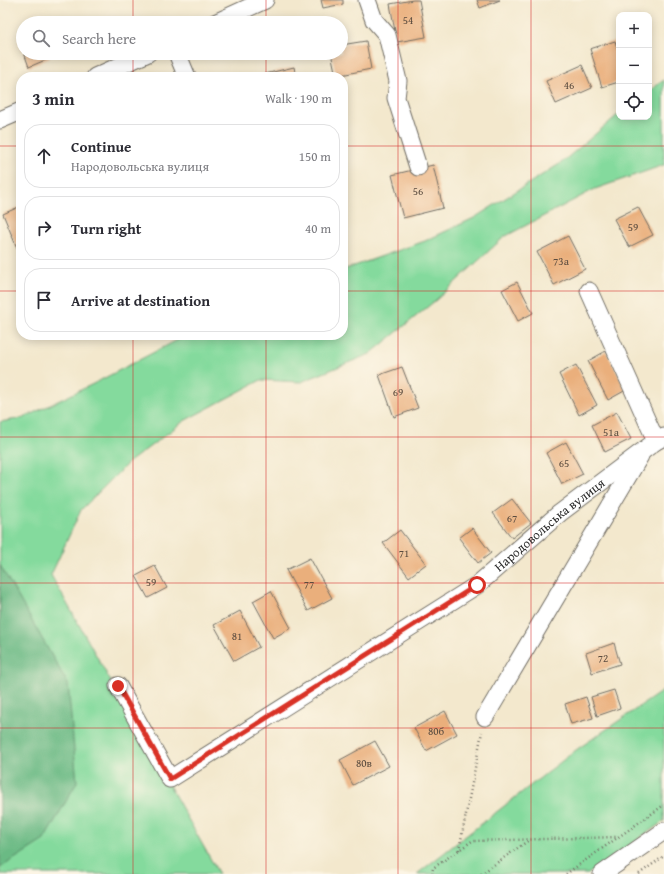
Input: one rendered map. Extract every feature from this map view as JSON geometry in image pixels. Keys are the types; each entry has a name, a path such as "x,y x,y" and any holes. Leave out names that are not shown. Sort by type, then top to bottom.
{"street":[{"path":"230,16 265,0"},
{"path":"367,0 374,20 387,35 398,81 396,98 418,167"},
{"path":"106,72 133,60"},
{"path":"180,60 185,72"},
{"path":"0,120 16,113"},
{"path":"485,717 657,442 589,291"},
{"name":"Народовольська вулиця","path":"118,686 170,779 477,585 560,513 657,442"},
{"path":"602,874 664,831"}],"path":[{"path":"459,850 485,717"},
{"path":"566,874 664,805"},
{"path":"432,874 433,868 472,841 619,837"},
{"path":"481,874 530,840"},
{"path":"639,874 664,856"}],"green space":[{"path":"664,80 664,165 595,189 504,237 436,300 370,354 301,382 261,380 184,421 128,463 81,510 51,575 219,874 0,874 0,422 23,418 93,384 177,340 348,340 348,268 425,241 474,218 561,163 616,117 616,120 652,120 652,89"},
{"path":"0,565 68,684 77,782 44,840 0,868"},
{"path":"664,690 664,821 588,874 417,874 576,750"}],"building":[{"path":"321,0 343,0 343,4 323,8"},
{"path":"419,0 426,37 397,42 390,4"},
{"path":"477,0 500,0 480,8"},
{"path":"366,41 371,69 348,74 348,72 335,72 333,60 348,60 348,44"},
{"path":"615,41 616,83 602,87 590,49"},
{"path":"26,60 45,60 29,67"},
{"path":"582,65 592,88 556,104 546,81"},
{"path":"294,67 295,72 273,72"},
{"path":"433,165 443,208 403,218 392,175"},
{"path":"638,207 653,235 629,247 614,219"},
{"path":"16,208 16,246 3,214"},
{"path":"568,236 585,269 554,285 537,252"},
{"path":"517,282 533,313 518,321 502,290"},
{"path":"606,351 626,390 608,400 588,361"},
{"path":"576,365 597,405 579,415 559,374"},
{"path":"402,367 418,408 394,417 379,375"},
{"path":"617,412 631,439 605,452 592,425"},
{"path":"566,442 583,474 562,484 546,453"},
{"path":"512,499 531,523 512,538 493,513"},
{"path":"472,528 491,553 478,563 459,538"},
{"path":"400,530 426,564 409,577 383,543"},
{"path":"310,558 332,598 308,611 286,570"},
{"path":"155,566 167,588 148,598 136,576"},
{"path":"271,591 291,628 273,638 253,601"},
{"path":"240,611 259,647 234,661 214,625"},
{"path":"614,643 620,664 592,673 586,653"},
{"path":"614,690 620,708 597,716 591,697"},
{"path":"586,697 593,718 571,724 565,704"},
{"path":"445,711 457,734 426,751 414,728"},
{"path":"375,741 389,766 353,785 340,760"}],"route":[{"path":"118,686 170,779 477,585"}]}
